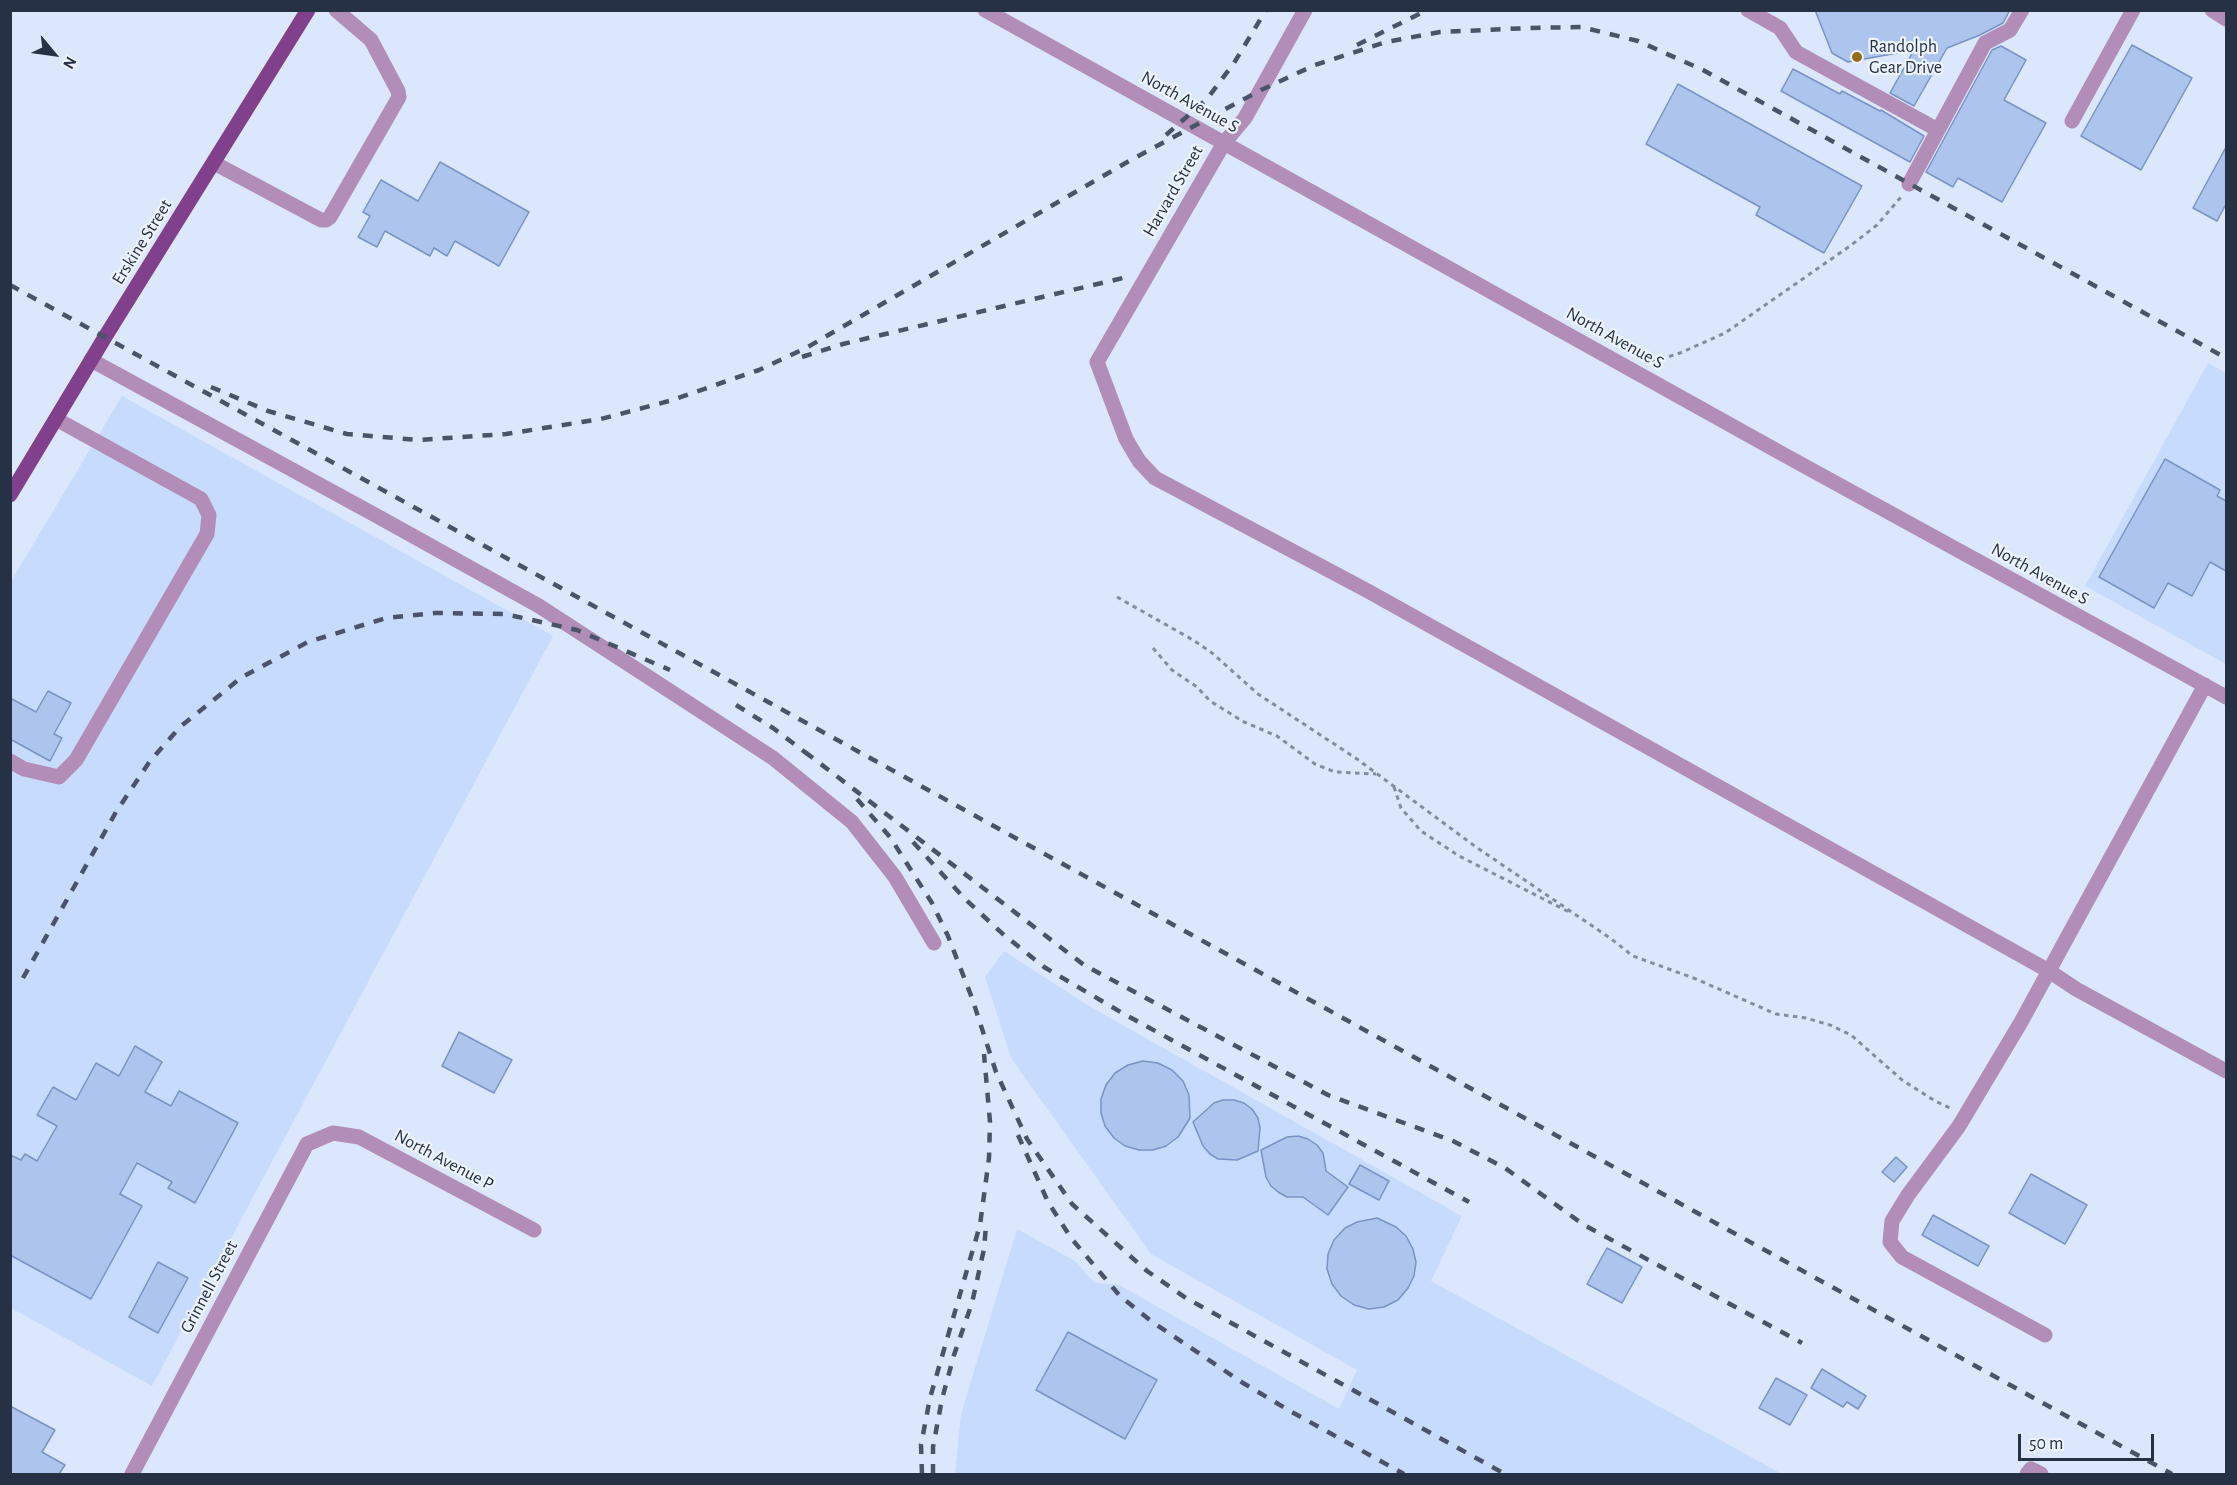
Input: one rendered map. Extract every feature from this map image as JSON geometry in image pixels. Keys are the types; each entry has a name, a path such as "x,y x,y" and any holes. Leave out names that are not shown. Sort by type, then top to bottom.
{"main road":[{"name":"Erskine Street","path":"10,495 308,10"}],"street":[{"path":"214,163 321,220 330,217 399,97 371,40 336,10"},
{"name":"North Avenue S","path":"985,10 1631,370 2226,697"},
{"name":"Harvard Street","path":"1305,10 1245,118 1224,143 1097,362 1126,439 1139,461 1155,478 1366,590 2049,971"},
{"path":"1748,10 1780,28 1796,52 1938,130"},
{"path":"1910,184 1985,43 2010,30 2022,10"},
{"path":"2072,121 2133,10"},
{"path":"2212,10 2226,19"},
{"path":"92,360 539,606 773,758 852,822 895,877 934,943"},
{"path":"10,761 24,769 59,777 76,760 207,534 209,515 201,499 56,419"},
{"path":"2045,1335 1902,1257 1890,1242 1892,1221 1966,1114 2022,1022 2205,685"},
{"path":"2049,971 2076,989 2226,1071"},
{"name":"North Avenue P","path":"333,1132 358,1137 534,1230"},
{"name":"Grinnell Street","path":"132,1474 306,1144 333,1132"}],"path":[{"path":"1631,370 1680,353 1725,333 1877,225 1898,202 1910,184"},
{"path":"1117,597 1212,653 1258,694 1357,759 1476,847 1633,956 1696,979 1776,1014 1822,1022 1851,1035 1902,1080 1935,1101 1966,1114"},
{"path":"1153,648 1172,670 1197,687 1210,701 1244,723 1277,736 1315,764 1335,772 1378,774"},
{"path":"1394,786 1401,808 1421,831 1459,856 1579,917"}],"shaded area":[{"path":"2208,363 2226,373 2226,664 2085,586"},
{"path":"122,396 553,636 152,1386 11,1308 10,583"},
{"path":"1004,951 1087,1005 1462,1216 1431,1281 1782,1474 955,1474 961,1414 1017,1229 1075,1261 1095,1283 1119,1285 1339,1409 1357,1370 1151,1254 1011,1058 985,977"}],"building":[{"name":"Randolph Gear Drive","path":"1815,10 2010,10 2003,23 1947,48 1914,106 1890,93 1914,50 1848,62 1832,53"},
{"path":"2132,45 2192,78 2141,170 2081,136"},
{"path":"2001,46 2026,60 2004,100 2046,123 2002,202 1958,178 1953,187 1926,172 1992,50"},
{"path":"1793,69 1840,94 1842,91 1881,110 1924,136 1910,162 1781,91"},
{"path":"1678,84 1862,186 1824,253 1756,215 1760,207 1646,144"},
{"path":"2226,147 2226,204 2217,221 2193,208"},
{"path":"440,162 529,212 499,266 455,241 447,256 434,248 430,256 385,231 377,247 358,237 370,216 363,212 381,180 418,201"},
{"path":"2165,459 2220,490 2217,496 2226,501 2226,571 2210,562 2192,596 2168,583 2154,608 2099,577"},
{"path":"48,691 71,703 54,734 62,738 50,761 10,739 10,698 36,712"},
{"path":"459,1032 512,1060 494,1093 442,1066"},
{"path":"135,1046 162,1062 145,1092 171,1106 179,1091 238,1123 195,1203 168,1188 172,1182 137,1163 120,1194 142,1206 91,1299 10,1255 10,1155 21,1160 25,1154 37,1161 57,1126 37,1115 53,1087 76,1100 96,1063 119,1076"},
{"path":"1143,1061 1158,1063 1172,1070 1183,1081 1189,1095 1190,1118 1178,1137 1166,1146 1153,1150 1139,1150 1125,1146 1114,1138 1105,1126 1101,1113 1101,1099 1106,1085 1115,1073 1128,1065"},
{"path":"1223,1100 1244,1103 1252,1109 1258,1118 1260,1128 1258,1151 1237,1160 1218,1159 1203,1146 1193,1122 1214,1103"},
{"path":"1298,1136 1317,1145 1323,1153 1326,1171 1348,1187 1328,1215 1303,1197 1287,1197 1278,1192 1266,1177 1261,1150 1287,1137"},
{"path":"1896,1157 1907,1167 1894,1182 1882,1172"},
{"path":"1360,1165 1389,1181 1379,1200 1349,1184"},
{"path":"2031,1174 2087,1205 2065,1244 2009,1213"},
{"path":"1933,1215 1989,1246 1978,1266 1922,1235"},
{"path":"1377,1218 1396,1227 1406,1236 1413,1249 1416,1262 1414,1276 1398,1300 1384,1307 1369,1309 1354,1305 1341,1296 1332,1284 1327,1269 1328,1254 1334,1240 1345,1228 1357,1222"},
{"path":"1607,1248 1642,1267 1622,1303 1587,1284"},
{"path":"158,1262 188,1278 158,1333 129,1317"},
{"path":"1068,1332 1157,1380 1125,1439 1036,1390"},
{"path":"1822,1369 1866,1396 1858,1409 1847,1402 1843,1407 1811,1388"},
{"path":"1776,1378 1807,1395 1790,1425 1759,1408"},
{"path":"10,1406 55,1430 42,1452 65,1465 59,1474 10,1474"}],"railway":[{"path":"1166,135 1207,99 1234,63 1266,10"},
{"path":"1357,45 1427,10"},
{"path":"211,387 268,411 347,434 418,440 506,434 601,419 669,401 759,370 806,348 1129,161 1261,90 1315,65 1386,42 1440,32 1581,27 1638,41 1703,70 2226,358"},
{"path":"802,357 843,344 1123,278"},
{"path":"10,285 2172,1474"},
{"path":"23,978 116,812 150,761 180,727 242,677 308,642 386,618 435,613 505,614 577,630 670,670"},
{"path":"736,705 773,728 810,756"},
{"path":"805,752 1084,965 1328,1095 1453,1141 1505,1168 1584,1225 1802,1343"},
{"path":"857,799 890,837 932,903 948,936 972,998 996,1072 1027,1139 1072,1204 1147,1271 1186,1298 1505,1474"},
{"path":"913,842 965,899 1004,935 1044,967 1124,1014 1469,1202"},
{"path":"922,1474 921,1445 930,1398 980,1225 989,1158 990,1122 984,1054"},
{"path":"1018,1135 1048,1202 1071,1238 1120,1296 1151,1321 1243,1383 1404,1474"},
{"path":"933,1474 933,1447 942,1399 972,1303 984,1249 986,1226"}],"place":[{"name":"Randolph Gear Drive","path":"1857,57"}]}
